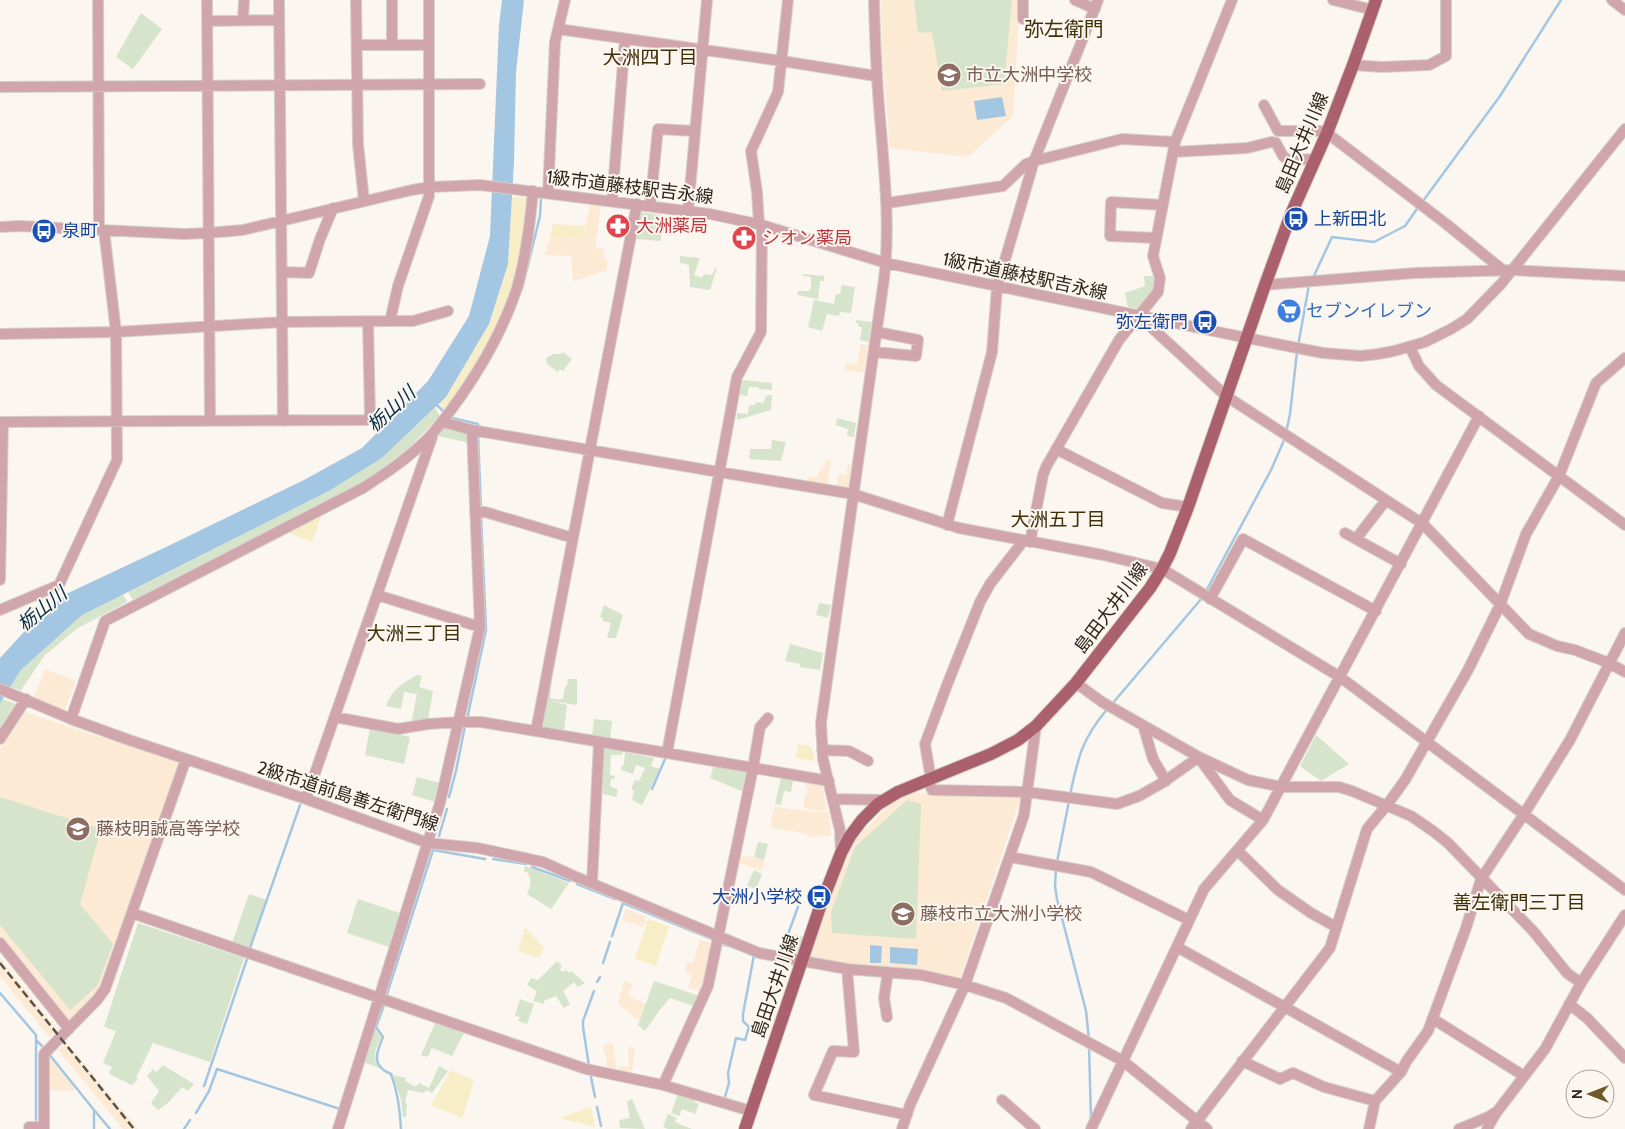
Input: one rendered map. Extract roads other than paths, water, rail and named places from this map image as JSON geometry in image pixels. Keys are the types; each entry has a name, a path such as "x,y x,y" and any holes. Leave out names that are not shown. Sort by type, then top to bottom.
{"main road":[{"name":"島田大井川線","path":"745,1129 820,907 841,853 850,836 862,820 878,804 898,792 991,754 1018,740 1036,726 1076,683 1150,588 1162,569 1188,507 1291,214 1327,133 1374,5"}],"street":[{"path":"0,610 59,585 117,460 116,332 101,230 98,0"},
{"path":"207,0 210,421"},
{"path":"244,0 244,20"},
{"path":"279,0 283,421"},
{"path":"356,0 358,144 364,201"},
{"path":"392,0 392,44"},
{"path":"390,321 398,286 429,196 429,0"},
{"path":"548,193 555,42 565,0"},
{"path":"688,211 706,0"},
{"path":"667,753 737,377 760,332 760,225 758,192 751,151 778,92 788,0"},
{"path":"841,853 840,830 822,750 821,724 886,263 887,203 876,76 874,0"},
{"path":"1023,19 1024,0"},
{"path":"947,525 992,352 997,287 1034,161 1096,4 1075,0"},
{"path":"1199,757 1166,781 1139,796 1117,804 1027,792 932,790 925,744 983,596 990,584 1027,541 1043,475 1056,449 1118,340 1158,292 1160,278 1153,256 1174,147 1232,0"},
{"path":"1333,0 1374,5"},
{"path":"1353,65 1382,68 1429,65 1446,56 1446,0"},
{"path":"1612,0 1625,10"},
{"path":"207,21 280,20"},
{"path":"558,29 876,76"},
{"path":"612,201 626,38"},
{"path":"357,45 429,44"},
{"path":"0,87 480,84"},
{"path":"1264,105 1278,131 1321,131 1327,133 1508,270"},
{"name":"1級市道藤枝駅吉永線","path":"0,227 19,226 208,233 243,230 412,190 430,187 480,185 637,204 732,218 886,263 997,287 1323,353 1341,355 1378,354 1410,347 1437,336 1466,319 1484,303 1508,270 1625,128"},
{"path":"650,206 658,129 695,131"},
{"path":"887,203 1003,186 1026,164 1122,139 1174,147 1247,148 1271,142 1276,143 1283,156 1288,160 1315,159"},
{"path":"71,719 105,621 363,488 394,468 422,444 443,422 475,377 498,334 513,297 530,224 530,191"},
{"path":"1156,238 1110,236 1111,202 1163,204"},
{"path":"536,731 637,204"},
{"path":"282,272 309,273 333,208"},
{"path":"1265,285 1415,273 1508,270 1625,276"},
{"path":"0,334 116,332 282,322 413,321 448,311"},
{"path":"1138,316 1226,396 1423,524 1529,634 1557,646 1609,662 1625,672"},
{"path":"0,580 1,422 366,420 370,417 368,321"},
{"path":"874,352 916,356 918,340 877,332"},
{"path":"1410,347 1426,376 1625,525"},
{"path":"1194,1125 1330,948 1367,829 1387,806 1405,780 1468,670 1500,605 1526,534 1596,383 1625,358"},
{"path":"1091,1129 1204,890 1263,820 1423,524 1479,416"},
{"path":"443,422 472,430 854,494 958,528 1103,555 1162,569 1340,678 1625,890"},
{"path":"338,1129 440,803 460,722 480,627 479,513 472,430"},
{"path":"306,800 434,432"},
{"path":"1056,449 1162,503 1188,507"},
{"path":"1356,539 1386,500"},
{"path":"479,513 573,538"},
{"path":"1345,533 1401,564"},
{"path":"1205,596 1243,539 1376,611"},
{"path":"377,596 480,627"},
{"path":"1369,1129 1375,1101 1401,1072 1428,1031 1466,928 1481,878 1570,740 1625,633"},
{"path":"1076,683 1102,702 1143,726 1199,757 1248,780 1282,787 1340,787 1411,816 1434,830 1448,843 1534,932 1567,973 1581,983"},
{"name":"2級市道前島善左衛門線","path":"0,689 71,719 428,843 478,848 543,862 759,953 848,969 921,975 964,985 1006,998 1124,1061 1194,1125 1207,1129"},
{"path":"0,739 21,697"},
{"path":"335,718 398,729 428,724 481,722 829,781"},
{"path":"663,1085 708,986 760,727 768,718"},
{"path":"902,1129 964,985 1024,815 1036,726"},
{"path":"1143,726 1153,759 1166,781"},
{"path":"592,884 599,742"},
{"path":"822,750 849,751 868,761"},
{"path":"1199,757 1230,800 1263,820"},
{"path":"37,1127 46,1052 105,989 186,759"},
{"path":"832,799 885,800"},
{"path":"1238,851 1278,890 1311,913 1336,927"},
{"path":"1010,857 1091,872 1189,920"},
{"path":"132,913 586,1069 663,1085 751,1112"},
{"path":"1487,1129 1500,1108 1545,1049 1581,983 1625,915"},
{"path":"0,943 69,1029"},
{"path":"1177,947 1401,1072"},
{"path":"848,969 854,1052 833,1051 814,1094 907,1115"},
{"path":"887,1017 884,998 888,972"},
{"path":"1569,1004 1587,1018 1625,1058"},
{"path":"1433,1019 1524,1076"},
{"path":"1242,1061 1280,1080 1293,1072 1324,1087 1375,1101"},
{"path":"1002,1100 1035,1129"},
{"path":"1459,1129 1488,1117 1500,1108"}],"water":[{"path":"502,0 524,0 516,72 514,162 508,264 489,324 446,397 382,458 329,491 82,615 21,670 0,703 0,658 35,620 66,594 304,480 362,448 428,381 469,316 490,236 499,25"},
{"path":"1002,97 1006,116 977,120 974,101"},
{"path":"870,945 882,946 881,963 870,963"},
{"path":"890,947 918,949 917,965 890,963"}],"waterway":[{"path":"1423,201 1500,96 1561,0"},
{"path":"522,289 540,216 541,198"},
{"path":"1313,278 1332,237 1374,242 1405,226 1419,206"},
{"path":"1298,346 1309,285"},
{"path":"1286,433 1297,352"},
{"path":"437,405 443,411"},
{"path":"452,418 478,424 478,427"},
{"path":"478,435 481,509"},
{"path":"1205,593 1271,470 1285,438"},
{"path":"467,719 486,630 481,515"},
{"path":"1112,704 1202,598"},
{"path":"1070,795 1082,749 1092,729 1108,708"},
{"path":"449,797 465,726"},
{"path":"652,789 665,759"},
{"path":"1057,862 1069,801"},
{"path":"250,948 300,805"},
{"path":"439,836 447,809"},
{"path":"387,994 433,850 485,859"},
{"path":"493,859 526,864"},
{"path":"532,867 570,881"},
{"path":"1056,867 1055,886 1057,899 1086,1011 1089,1040"},
{"path":"577,884 615,899"},
{"path":"612,936 623,903 712,939"},
{"path":"781,953 798,907"},
{"path":"603,963 610,942"},
{"path":"722,944 735,948"},
{"path":"725,1097 736,1038 745,1040 749,1027 743,1021 743,1014 754,955"},
{"path":"204,1086 247,959"},
{"path":"597,982 600,977"},
{"path":"589,1066 583,1021 594,991"},
{"path":"0,993 36,1035 36,1125"},
{"path":"384,1005 376,1027 383,1037 378,1048 377,1058 380,1067 391,1074 398,1101 401,1129"},
{"path":"37,1041 46,1050"},
{"path":"1089,1046 1091,1120"},
{"path":"49,1054 94,1110 94,1129"},
{"path":"196,1113 209,1091 217,1069 340,1109"},
{"path":"591,1077 595,1097"},
{"path":"597,1107 601,1126"},
{"path":"95,1111 110,1129"},
{"path":"184,1129 190,1120"}],"railway":[{"path":"0,963 134,1129"}],"place":[{"name":"市立大洲中学校","path":"949,75"},
{"name":"上新田北","path":"1296,219"},
{"name":"大洲薬局","path":"618,226"},
{"name":"泉町","path":"44,231"},
{"name":"シオン薬局","path":"744,238"},
{"name":"セブンイレブン","path":"1289,311"},
{"name":"弥左衛門","path":"1205,322"},
{"name":"藤枝明誠高等学校","path":"78,829"},
{"name":"大洲小学校","path":"819,897"},
{"name":"藤枝市立大洲小学校","path":"903,914"}],"district":[{"name":"弥左衛門","path":"1064,29"},
{"name":"大洲四丁目","path":"650,57"},
{"name":"大洲五丁目","path":"1058,519"},
{"name":"大洲三丁目","path":"414,633"},
{"name":"善左衛門三丁目","path":"1519,902"}],"water label":[{"name":"栃山川","path":"391,409"},
{"name":"栃山川","path":"42,609"}]}
